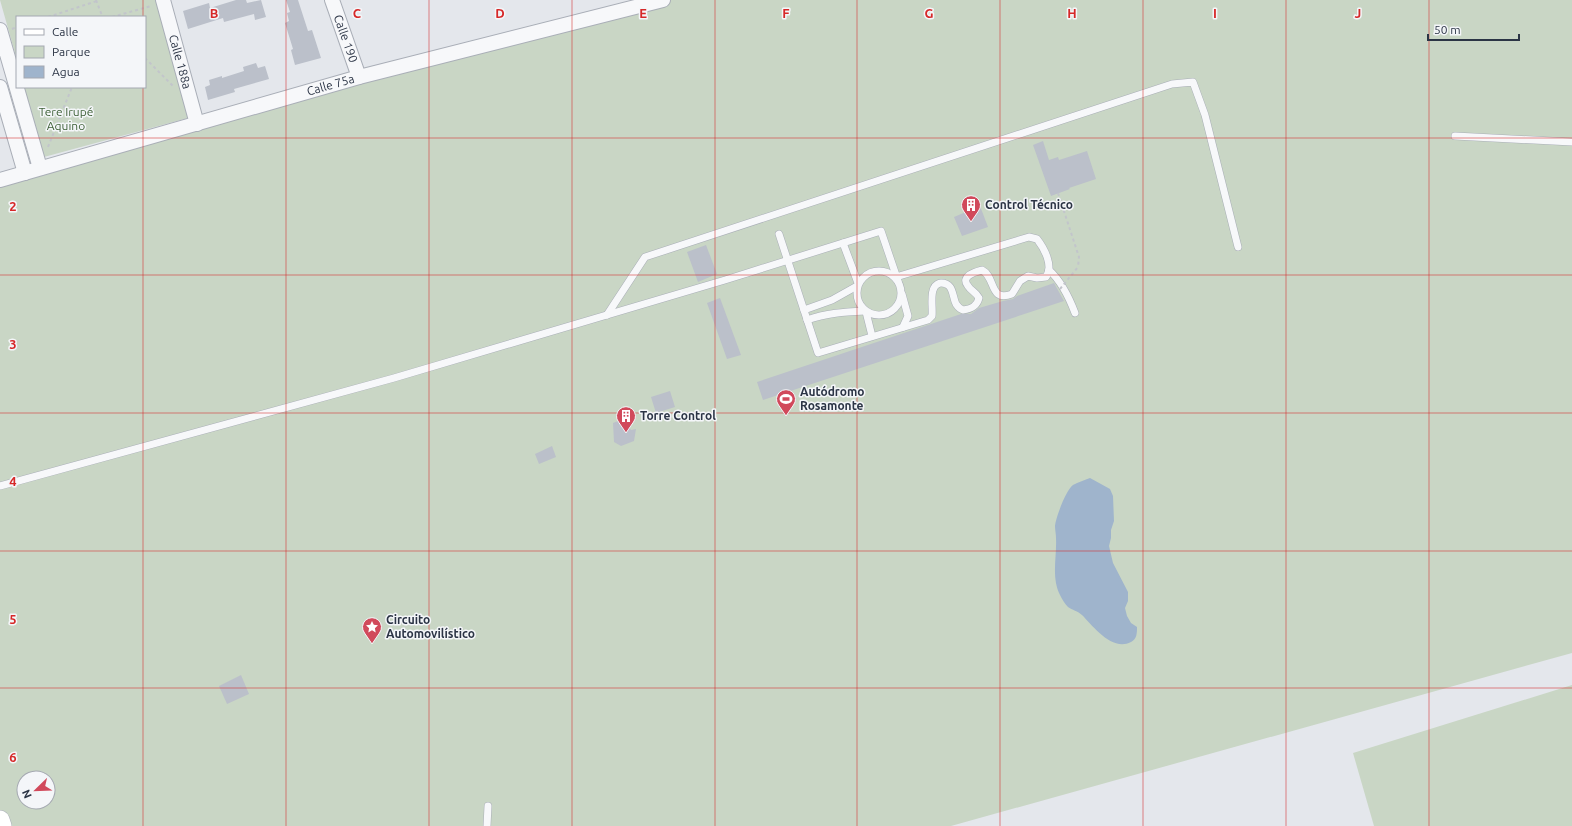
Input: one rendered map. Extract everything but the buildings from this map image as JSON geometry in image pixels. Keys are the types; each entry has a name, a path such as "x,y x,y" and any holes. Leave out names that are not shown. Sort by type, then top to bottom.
{"main road":[{"path":"0,820 2,826"}],"street":[{"name":"Calle 190","path":"332,0 359,77"},
{"name":"Calle 75a","path":"0,180 359,77 663,0"},
{"name":"Calle 188a","path":"163,2 197,124"},
{"path":"1,34 16,86"},
{"path":"0,87 25,173"},
{"path":"17,88 40,168"}],"lane":[{"path":"607,315 645,257 1172,84 1193,82 1205,115 1238,247"},
{"path":"1455,136 1572,142"},
{"path":"0,486 394,378 607,315 881,231 908,316 903,327"},
{"path":"780,234 818,353 928,320 932,316 932,294 937,284 943,283 949,285 952,289 956,304 963,310 974,307 979,298 966,282 967,277 970,274 982,270 986,272 990,278 994,290 999,295 1004,296 1012,294 1024,278 1028,276 1041,278 1046,277 1049,270 1046,255 1041,244 1037,239 1029,237 897,279"},
{"path":"843,243 858,285 858,301 866,311 874,315 889,313 896,308 900,300 901,290"},
{"path":"1049,270 1058,278 1068,295 1075,313"},
{"path":"804,310 832,300 858,285 863,277 871,272 888,272 897,279"},
{"path":"807,320 818,316 866,311"},
{"path":"866,311 872,336"},
{"path":"487,826 488,806"}],"path":[{"path":"51,16 96,0 103,16"},
{"path":"115,16 163,2"},
{"path":"146,59 191,103"},
{"path":"40,168 72,88"},
{"path":"1058,193 1079,257 1078,267 1060,289"}],"green space":[{"name":"Tere Irupé Aquino","path":"0,0 156,0 188,118 44,157 24,88 146,88 146,16 16,16 16,56"},
{"name":"Autódromo Rosamonte","path":"647,0 1572,0 1572,653 951,826 2,826 0,820 0,180"},
{"path":"1572,685 1572,826 1374,826 1353,753"}],"water":[{"path":"1090,478 1110,489 1113,496 1114,521 1109,546 1113,563 1128,592 1128,601 1125,608 1127,616 1131,623 1137,627 1136,638 1131,642 1124,644 1117,644 1110,641 1097,631 1080,614 1068,607 1057,588 1055,574 1055,526 1057,516 1064,498 1070,488 1075,484"}],"place":[{"name":"Control Técnico","path":"971,222"},
{"name":"Autódromo Rosamonte","path":"786,416"},
{"name":"Torre Control","path":"626,433"},
{"name":"Circuito Automovilístico","path":"372,644"}]}
